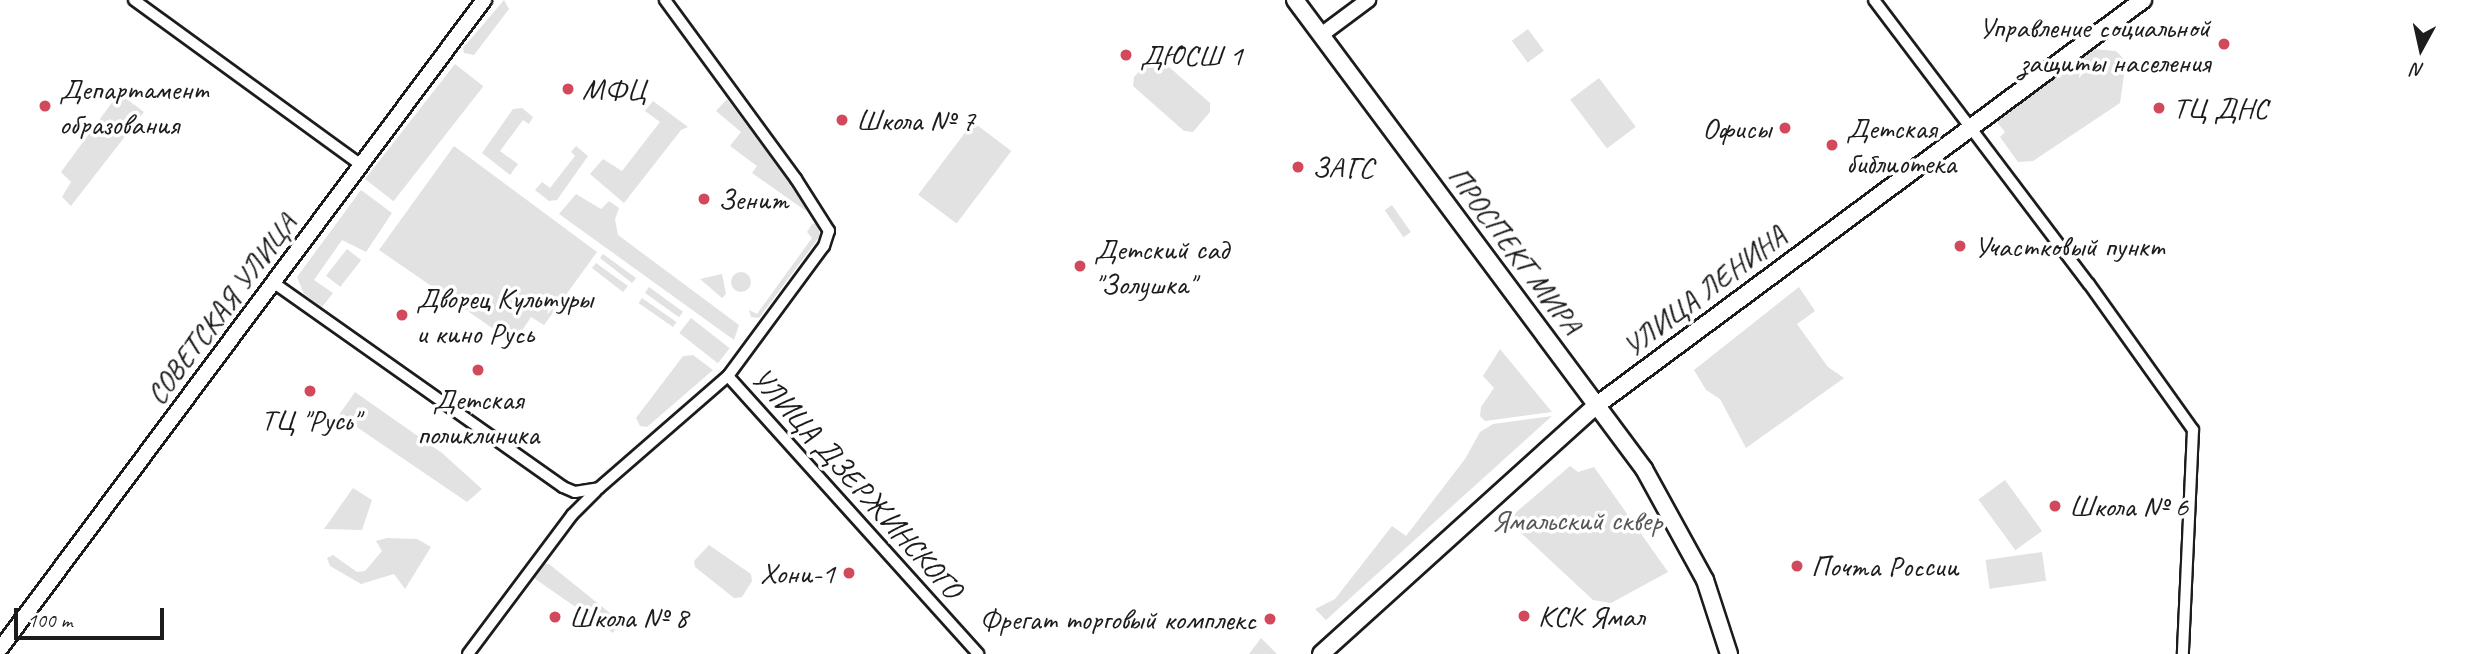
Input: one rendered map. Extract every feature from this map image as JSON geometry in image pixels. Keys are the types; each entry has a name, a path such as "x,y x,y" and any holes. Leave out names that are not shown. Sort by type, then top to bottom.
{"main road":[{"name":"СОВЕТСКАЯ УЛИЦА","path":"0,649 484,0"},
{"name":"ПРОСПЕКТ МИРА","path":"1295,0 1644,469 1689,546 1711,592 1728,654"},
{"path":"1321,35 1368,0"},
{"name":"УЛИЦА ЛЕНИНА","path":"1321,654 1597,405 2143,0"}],"street":[{"path":"134,0 361,165"},
{"name":"УЛИЦА ДЗЕРЖИНСКОГО","path":"665,0 796,178 829,231 824,246 728,376 978,654"},
{"path":"1874,0 2193,430 2183,654"},
{"path":"274,283 563,487 575,492 599,488"},
{"path":"468,654 566,522 599,488 728,376"}],"green space":[{"path":"504,0 509,9 474,55 464,53 463,48"},
{"path":"1528,29 1544,51 1528,63 1512,41"},
{"path":"2094,49 2116,51 2126,61 2120,103 2033,161 2018,162 2000,137 2005,132 1996,121"},
{"path":"1152,58 1160,59 1210,103 1210,112 1193,132 1184,131 1133,86 1134,77"},
{"path":"455,64 483,86 393,201 365,179"},
{"path":"1599,78 1636,127 1607,148 1570,100"},
{"path":"119,93 144,112 71,206 62,197 71,182 61,172"},
{"path":"727,99 807,206 806,211 752,173 757,166 730,146 741,132 716,111"},
{"path":"653,101 688,127 681,130 624,203 590,174 603,159 622,171 660,122 645,111"},
{"path":"522,108 533,117 529,124 523,120 500,151 518,164 510,175 482,153 513,109"},
{"path":"973,122 1011,151 957,224 918,195"},
{"path":"454,146 597,252 544,325 531,317 514,343 379,250"},
{"path":"576,146 588,156 557,200 549,201 535,190 542,182 550,188 575,156 571,152"},
{"path":"361,190 392,213 366,252 342,240 314,280 333,293 322,307 304,294 297,277"},
{"path":"576,194 601,209 609,201 619,208 615,219 618,235 739,325 734,340 559,214"},
{"path":"1392,205 1411,232 1404,237 1385,210"},
{"path":"818,223 820,236 759,318 751,317 749,310 757,314 812,238 807,232 812,224"},
{"path":"347,249 361,260 340,287 326,276"},
{"path":"603,254 636,278 632,283 600,258"},
{"path":"596,263 628,286 623,292 592,268"},
{"path":"741,272 748,275 751,282 748,289 741,292 734,289 731,282 734,275"},
{"path":"722,274 726,294 722,298 700,279"},
{"path":"649,287 683,312 679,317 645,293"},
{"path":"1799,287 1815,311 1797,324 1828,367 1844,378 1746,448 1720,399 1706,390 1694,370"},
{"path":"642,298 676,322 673,327 639,303"},
{"path":"691,318 730,348 718,363 679,333"},
{"path":"1500,349 1552,412 1485,421 1480,416 1481,407 1494,388 1483,376"},
{"path":"693,355 713,370 647,427 640,426 636,418 683,356"},
{"path":"355,392 442,453 482,489 467,502 339,415"},
{"path":"1552,416 1326,620 1315,609 1335,599 1392,526 1406,536 1465,459 1480,432 1493,424"},
{"name":"Ямальский сквер","path":"1570,466 1578,472 1594,467 1668,572 1611,603 1593,600 1507,520"},
{"path":"2005,480 2042,531 2015,550 1978,499"},
{"path":"353,488 372,500 362,530 324,529"},
{"path":"387,538 417,539 431,547 405,589 394,574 361,584 330,566 327,558 333,555 357,572 365,571 382,551 376,541"},
{"path":"709,545 751,574 752,581 742,597 734,598 695,567 694,561"},
{"path":"2042,552 2046,581 1990,589 1986,560"},
{"path":"543,564 549,564 621,622 613,633 531,576"},
{"path":"1261,638 1277,654 1249,654"}],"place":[{"name":"Управление социальной защиты населения","path":"2224,44"},
{"name":"ДЮСШ 1","path":"1126,55"},
{"name":"МФЦ","path":"568,89"},
{"name":"Департамент образования","path":"45,106"},
{"name":"ТЦ ДНС","path":"2159,108"},
{"name":"Школа № 7","path":"842,120"},
{"name":"Офисы","path":"1785,128"},
{"name":"Детская библиотека","path":"1832,145"},
{"name":"ЗАГС","path":"1298,167"},
{"name":"Зенит","path":"704,199"},
{"name":"Участковый пункт","path":"1960,246"},
{"name":"Детский сад \"Золушка\"","path":"1080,266"},
{"name":"Дворец Культуры и кино Русь","path":"402,315"},
{"name":"Детская поликлиника","path":"478,370"},
{"name":"ТЦ \"Русь\"","path":"310,391"},
{"name":"Школа № 6","path":"2055,506"},
{"name":"Почта России","path":"1797,566"},
{"name":"Хони-1","path":"849,573"},
{"name":"КСК Ямал","path":"1524,616"},
{"name":"Школа № 8","path":"555,617"},
{"name":"Фрегат торговый комплекс","path":"1270,619"}]}
